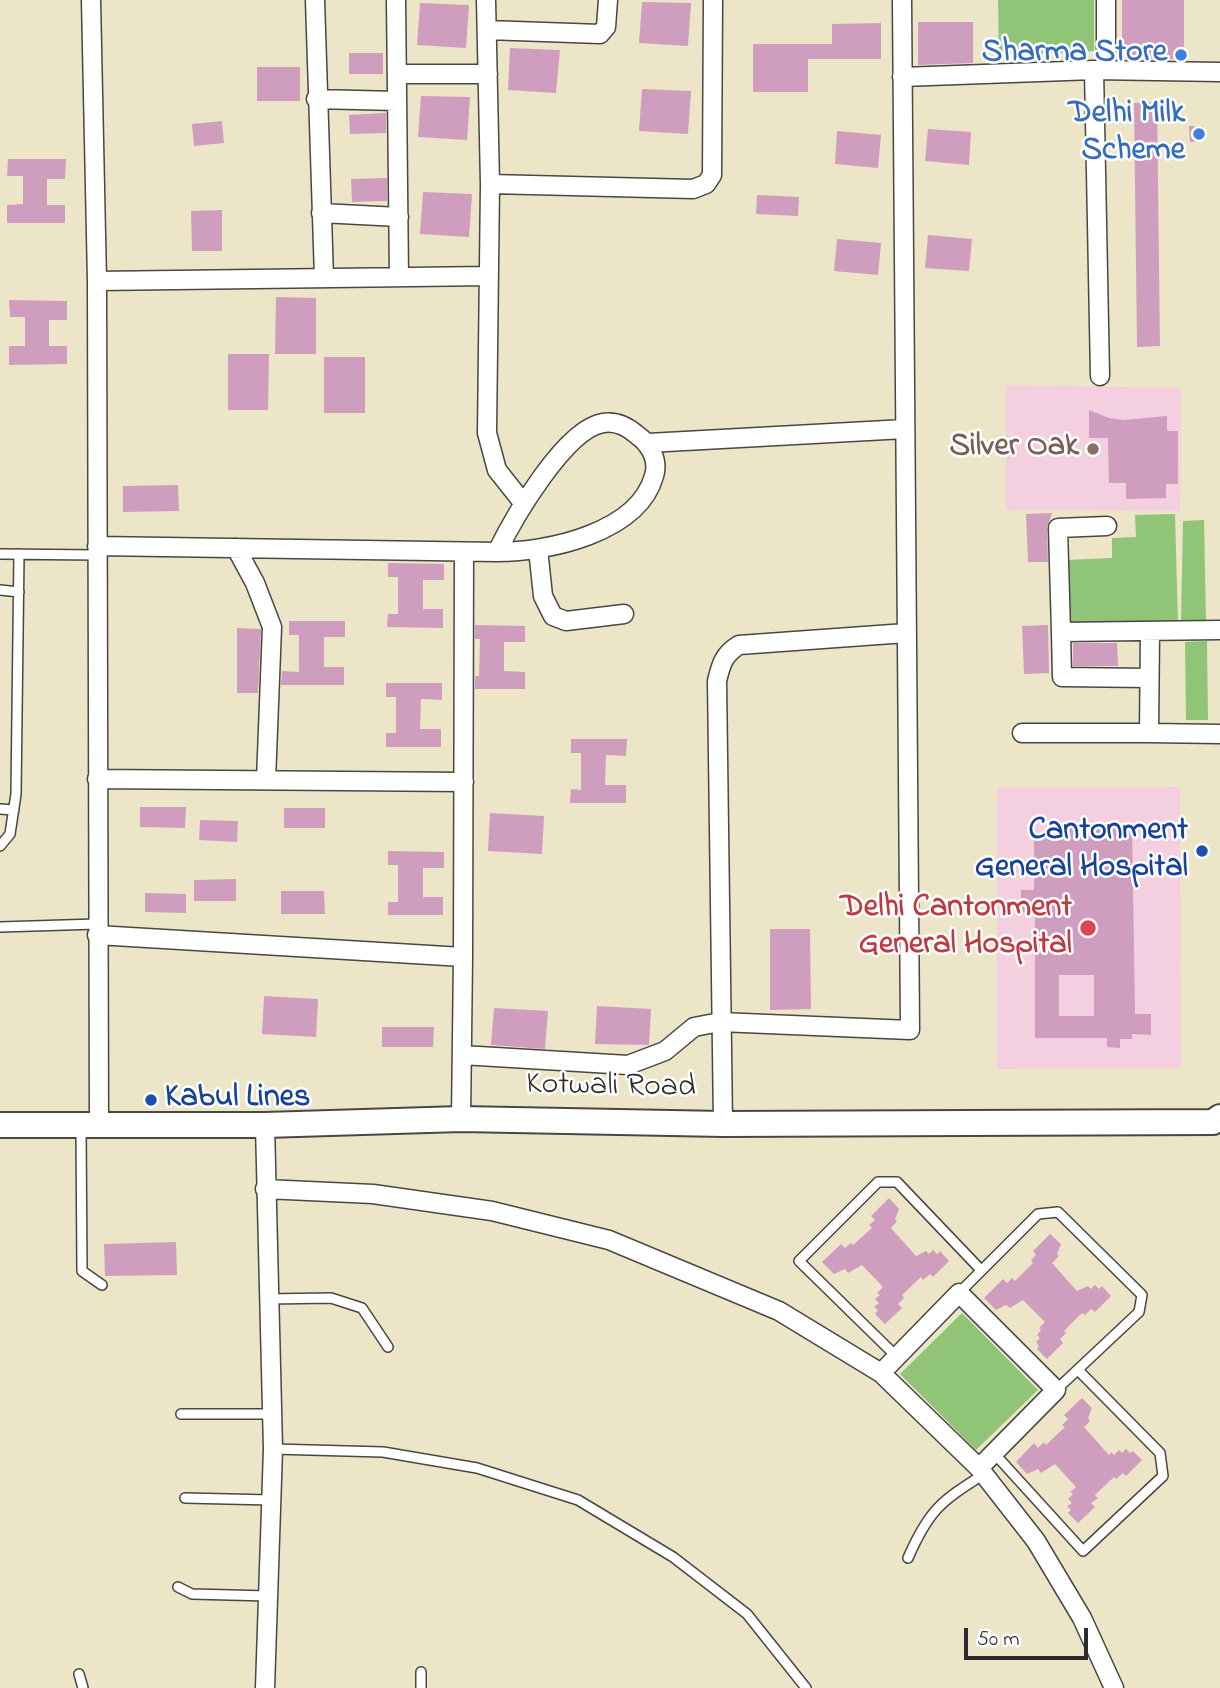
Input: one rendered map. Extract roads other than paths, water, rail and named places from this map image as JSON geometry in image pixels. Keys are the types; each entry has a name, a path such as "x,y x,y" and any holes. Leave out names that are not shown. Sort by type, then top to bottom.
{"street":[{"path":"90,1125 97,929 97,281 91,0"},
{"path":"315,0 316,99 324,278"},
{"path":"396,0 400,278"},
{"path":"486,0 490,184 486,433 497,470 524,504"},
{"path":"487,30 600,34 607,27 608,0"},
{"path":"490,184 693,189 706,184 712,175 713,0"},
{"path":"461,1055 628,1065 665,1051 694,1027 720,1022 909,1030 902,0"},
{"path":"1100,376 1100,70 1107,0"},
{"path":"902,78 1100,70 1220,72"},
{"path":"397,74 488,74"},
{"path":"316,99 397,101"},
{"path":"321,213 399,217"},
{"path":"97,281 489,276"},
{"path":"97,551 236,548 497,552 538,549 587,536 614,524 631,509 651,488 656,468 648,443 629,428 601,423 569,446 524,504 497,552"},
{"path":"648,443 905,429"},
{"path":"1107,526 1058,528 1062,677 1149,678"},
{"path":"236,548 255,583 272,627 266,780"},
{"path":"538,549 543,596 553,617 566,621 624,614"},
{"path":"461,1119 464,552"},
{"path":"1061,632 1220,629"},
{"path":"1149,733 1150,631"},
{"path":"723,1124 717,681 721,663 727,653 739,645 906,633"},
{"path":"1022,733 1220,734"},
{"path":"97,779 464,782"},
{"path":"97,929 463,957"},
{"name":"Kotwali Road","path":"0,1125 265,1125 461,1119 723,1124 1213,1122 1220,1117"},
{"path":"265,1125 273,1449 265,1688"},
{"path":"265,1189 373,1194 492,1211 609,1240 779,1311 881,1373 982,1471 1036,1541 1082,1618 1114,1688"},
{"path":"881,1373 958,1293 1056,1390 993,1452 982,1471"}],"lane":[{"path":"0,554 97,551"},
{"path":"0,846 10,834 14,810 19,554"},
{"path":"0,590 19,592"},
{"path":"0,809 14,810"},
{"path":"0,927 97,929"},
{"path":"90,1125 82,1271 102,1285"},
{"path":"895,1356 799,1261 878,1182 897,1182 981,1270"},
{"path":"958,1293 1038,1214 1058,1212 1142,1295 1139,1312 1056,1390"},
{"path":"268,1299 331,1298 362,1308 388,1348"},
{"path":"993,1452 1083,1551 1143,1495 1163,1476 1160,1453 1079,1371"},
{"path":"181,1414 272,1414"},
{"path":"273,1449 383,1452 477,1468 578,1500 673,1557 747,1614 806,1688"},
{"path":"908,1558 925,1520 982,1471"},
{"path":"186,1498 271,1500"},
{"path":"178,1587 192,1594 268,1596"},
{"path":"421,1672 421,1688"},
{"path":"79,1674 83,1688"}],"place":[{"name":"Sharma Store","path":"1181,55"},
{"name":"Delhi Milk Scheme","path":"1199,134"},
{"name":"Silver Oak","path":"1093,449"},
{"name":"Cantonment General Hospital","path":"1202,851"},
{"name":"Delhi Cantonment General Hospital","path":"1088,928"},
{"name":"Kabul Lines","path":"151,1100"}]}
